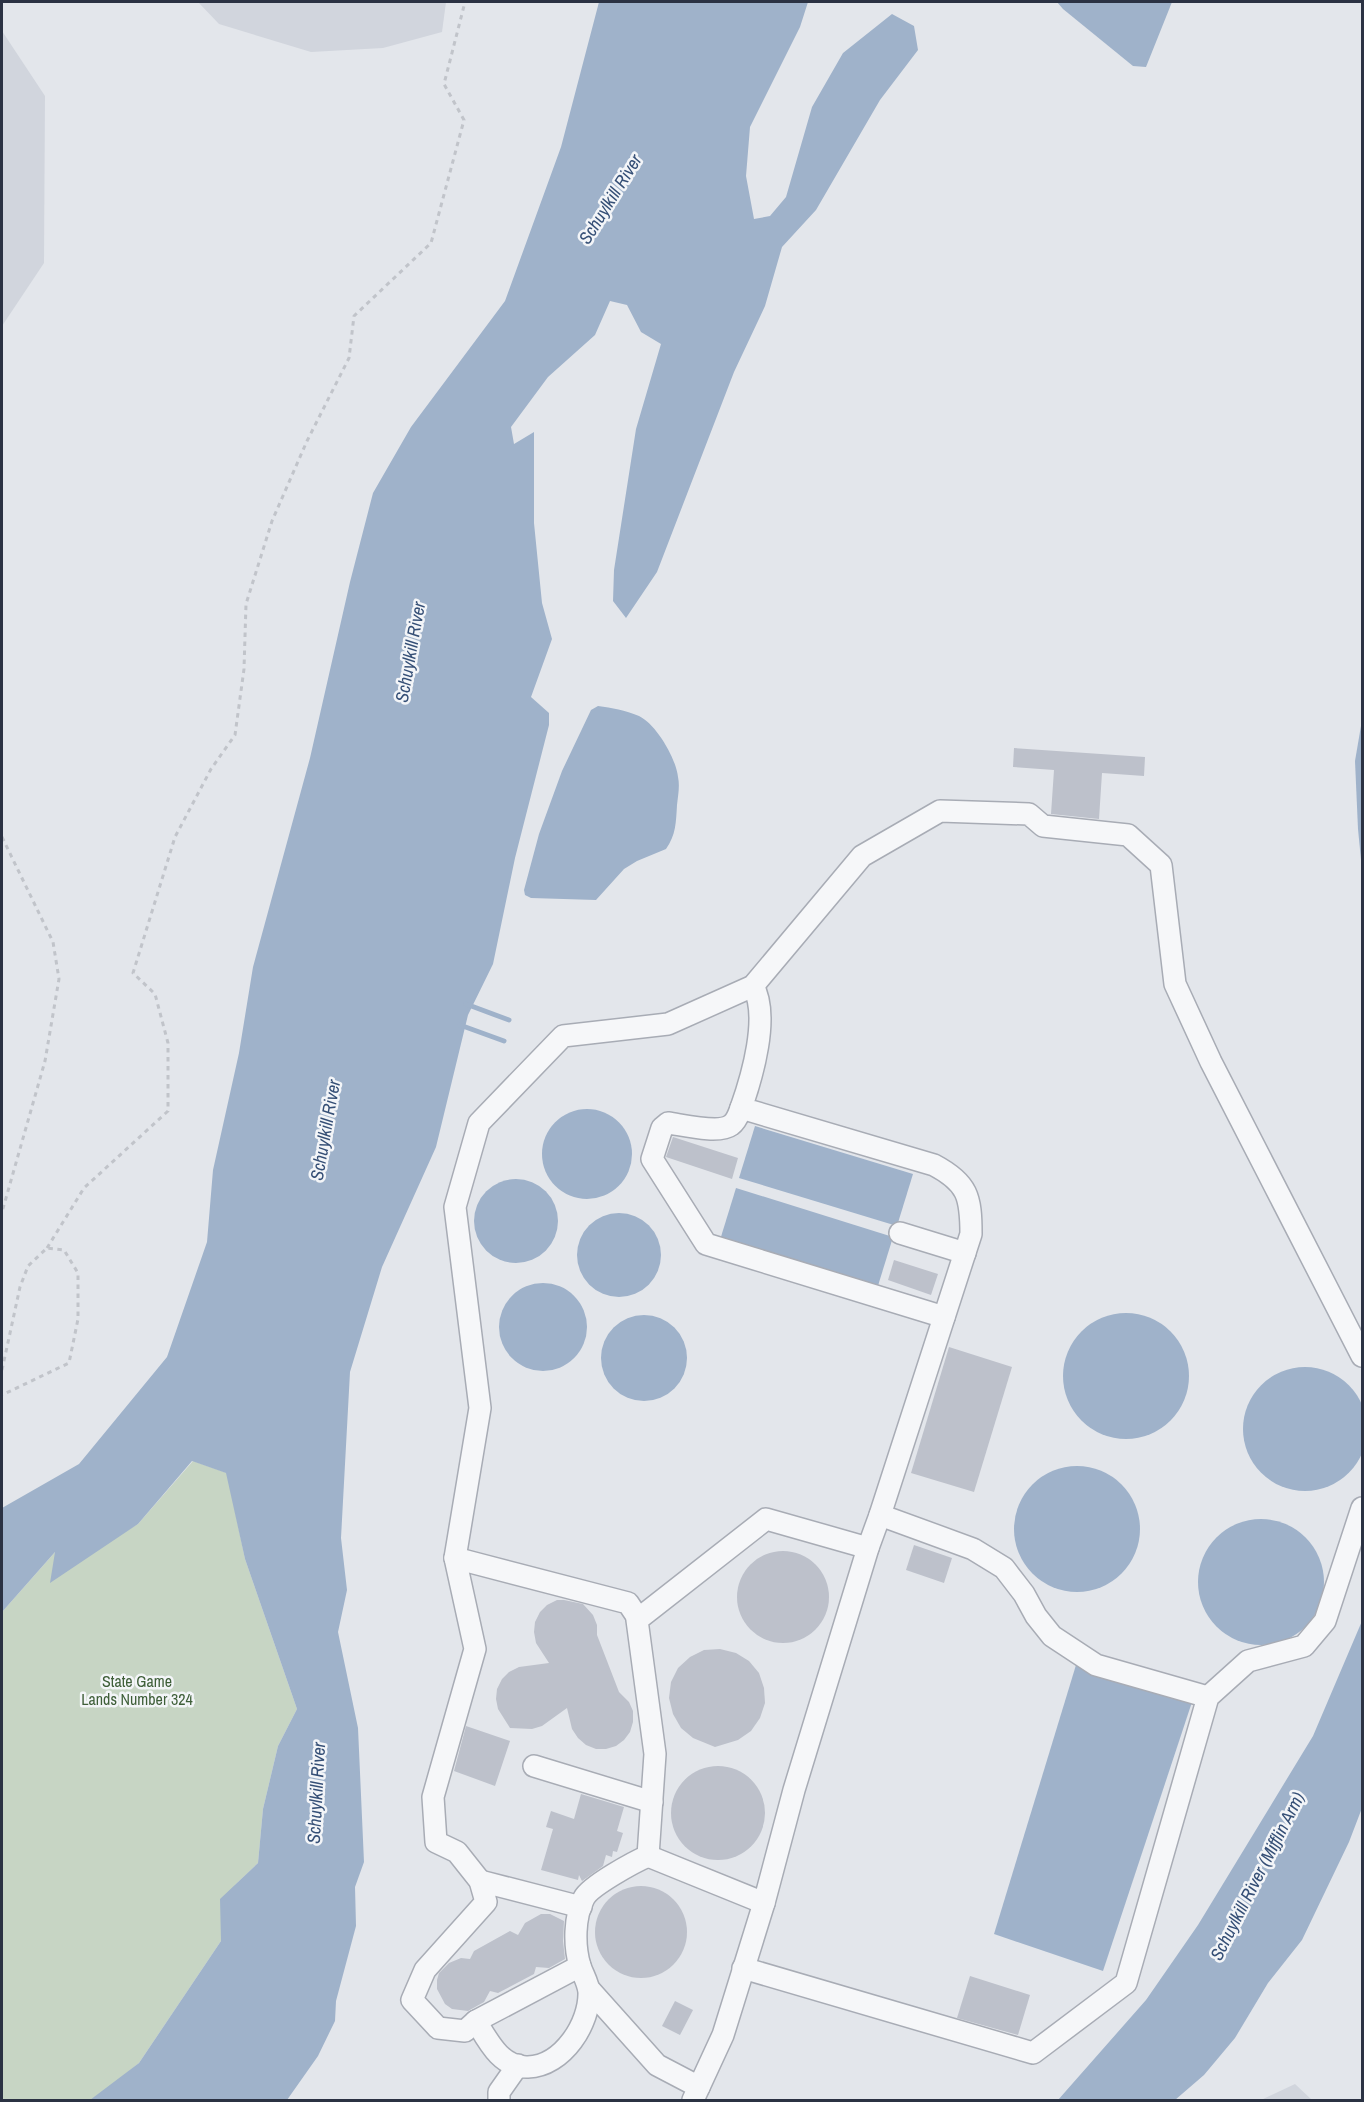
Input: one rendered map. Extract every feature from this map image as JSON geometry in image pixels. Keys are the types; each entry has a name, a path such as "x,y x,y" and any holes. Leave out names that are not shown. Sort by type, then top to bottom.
{"lane":[{"path":"580,1966 476,2021 465,2031 438,2028 412,2000 425,1970 486,1902 480,1881 457,1852 436,1842 433,1797 475,1649 455,1558 480,1408 455,1207 480,1123 563,1036 668,1024 753,986 862,856 940,811 1029,814 1043,826 1128,835 1161,865 1175,984 1210,1062 1362,1356"},
{"path":"753,986 758,996 759,1038 754,1070 735,1121 721,1130 668,1123 662,1128 652,1159 706,1244 944,1317"},
{"path":"741,1108 934,1165 953,1175 966,1191 971,1211 971,1234 868,1548 794,1790 764,1903 723,2035 696,2094 657,2065 589,1989 580,1966 576,1943 578,1916 584,1896 606,1880 648,1856 764,1903"},
{"path":"900,1233 965,1253"},
{"path":"743,1968 1033,2053 1126,1983 1208,1697 1248,1661 1304,1646 1325,1622 1362,1508"},
{"path":"880,1515 973,1549 1004,1568 1052,1636 1096,1665 1208,1697"},
{"path":"638,1618 766,1520 868,1548"},
{"path":"455,1558 628,1603 638,1618 655,1754 648,1856"},
{"path":"534,1766 652,1802"},
{"path":"480,1881 581,1907"},
{"path":"476,2021 503,2059 518,2066 528,2067 541,2064 570,2045 588,2005 589,1989"},
{"path":"495,2098 518,2066"}],"path":[{"path":"2,1370 20,1287 28,1266 47,1248 84,1188 168,1110 168,1043 156,994 133,973 175,837 211,769 235,735 244,669 246,604 272,521 307,441 349,358 354,315 431,243 464,120 444,84 465,2"},
{"path":"2,837 52,942 59,979 45,1061 2,1212"},
{"path":"2,1395 69,1363 78,1319 78,1273 64,1250 47,1248"}],"shaded area":[{"path":"198,2 446,2 442,32 383,48 311,52 219,24"},
{"path":"2,31 45,96 44,263 2,326"},
{"path":"1295,2084 1312,2100 1261,2100"}],"green space":[{"name":"State Game Lands Number 324","path":"193,1461 227,1473 245,1559 297,1709 278,1746 263,1809 258,1863 235,1885 221,1929 221,1941 139,2063 90,2100 2,2100 2,1612 56,1551 52,1575 138,1524"}],"water":[{"name":"Schuylkill River","path":"599,2 808,2 800,27 750,127 746,176 754,219 770,216 786,197 812,107 843,53 892,14 914,26 918,50 880,100 816,210 782,247 765,306 734,372 657,572 626,618 613,601 614,570 636,429 661,344 641,332 627,305 610,301 595,335 548,377 511,427 514,444 534,432 534,523 542,603 552,639 531,697 549,713 549,725 515,858 493,964 468,1015 436,1147 382,1267 350,1372 341,1538 347,1590 338,1632 358,1728 364,1862 355,1887 356,1926 336,2001 335,2021 318,2056 287,2100 90,2100 139,2063 221,1941 220,1899 258,1863 263,1809 278,1746 297,1709 245,1559 226,1473 192,1461 138,1524 50,1583 55,1552 2,1612 2,1508 79,1464 167,1357 207,1242 213,1170 239,1053 253,967 310,758 373,493 411,427 505,301 561,147"},
{"path":"1057,2 1172,2 1146,67 1133,66"},
{"path":"598,706 639,716 652,726 669,751 679,784 676,823 672,839 666,849 624,869 596,900 531,898 525,895 524,890 539,834 562,771 591,710"},
{"path":"1362,720 1362,870 1355,761"},
{"path":"587,1109 604,1112 619,1122 629,1137 632,1154 629,1171 619,1186 604,1196 587,1199 570,1196 555,1186 545,1171 542,1154 545,1137 555,1122 570,1112"},
{"path":"755,1126 913,1174 897,1226 739,1178"},
{"path":"516,1179 532,1182 546,1191 555,1205 558,1221 555,1237 546,1251 532,1260 516,1263 500,1260 486,1251 477,1237 474,1221 477,1205 486,1191 500,1182"},
{"path":"736,1188 893,1237 877,1289 720,1240"},
{"path":"611,1213 627,1213 643,1220 654,1231 661,1247 658,1271 649,1285 627,1297 611,1297 595,1290 584,1279 577,1263 577,1247 584,1231 595,1220"},
{"path":"534,1283 552,1283 568,1290 580,1302 587,1318 587,1336 580,1352 568,1364 552,1371 534,1371 518,1364 506,1352 499,1336 499,1318 506,1302 518,1290"},
{"path":"1126,1313 1150,1318 1170,1332 1184,1352 1189,1376 1184,1400 1170,1420 1150,1434 1126,1439 1102,1434 1082,1420 1068,1400 1063,1376 1068,1352 1082,1332 1102,1318"},
{"path":"644,1315 668,1322 680,1334 687,1358 680,1382 668,1394 644,1401 620,1394 608,1382 601,1358 608,1334 620,1322"},
{"path":"1305,1367 1329,1372 1349,1385 1362,1405 1367,1429 1362,1453 1349,1473 1329,1486 1305,1491 1281,1486 1261,1473 1248,1453 1243,1429 1248,1405 1261,1385 1281,1372"},
{"path":"1077,1466 1101,1471 1121,1485 1135,1505 1140,1529 1135,1553 1121,1573 1101,1587 1077,1592 1053,1587 1033,1573 1019,1553 1014,1529 1019,1505 1033,1485 1053,1471"},
{"path":"1261,1519 1285,1524 1305,1538 1319,1558 1324,1582 1319,1606 1305,1626 1285,1640 1261,1645 1237,1640 1217,1626 1203,1606 1198,1582 1203,1558 1217,1538 1237,1524"},
{"name":"Schuylkill River (Mifflin Arm)","path":"1362,1621 1362,1808 1349,1842 1302,1940 1268,1983 1235,2038 1204,2075 1175,2100 1058,2100 1146,2000 1198,1925 1313,1736"},
{"path":"1076,1665 1192,1702 1103,1971 994,1934"}],"building":[{"path":"1014,748 1145,757 1144,776 1102,773 1099,819 1051,814 1054,770 1013,767"},
{"path":"673,1137 738,1158 732,1179 666,1157"},
{"path":"894,1260 938,1274 931,1295 888,1280"},
{"path":"949,1347 1012,1367 974,1492 911,1473"},
{"path":"914,1545 952,1558 944,1583 906,1570"},
{"path":"783,1551 801,1554 816,1564 826,1579 829,1597 826,1615 816,1630 801,1640 783,1643 765,1640 750,1630 740,1615 737,1597 740,1579 750,1564 765,1554"},
{"path":"557,1600 583,1604 593,1615 597,1625 597,1635 619,1692 629,1702 633,1711 630,1732 616,1746 596,1749 586,1745 572,1729 567,1708 542,1726 532,1729 510,1728 498,1709 497,1689 509,1672 519,1667 549,1663 536,1643 535,1622 547,1605"},
{"path":"720,1649 736,1653 749,1661 759,1673 764,1688 765,1703 760,1718 751,1731 738,1740 715,1747 693,1738 681,1728 673,1714 669,1698 671,1682 678,1668 690,1657 704,1650"},
{"path":"466,1726 510,1741 495,1786 454,1771"},
{"path":"718,1766 736,1770 751,1780 761,1795 765,1813 761,1831 751,1846 736,1856 718,1860 700,1856 685,1846 675,1831 671,1813 675,1795 685,1780 700,1770"},
{"path":"581,1794 624,1807 617,1831 623,1833 617,1852 613,1851 612,1857 606,1855 603,1866 582,1881 579,1875 578,1880 541,1870 553,1829 546,1827 551,1811 574,1819"},
{"path":"641,1886 658,1890 673,1900 683,1915 687,1932 683,1949 673,1964 658,1974 641,1978 624,1974 609,1964 599,1949 595,1932 599,1915 609,1900 624,1890"},
{"path":"541,1914 550,1914 564,1921 565,1959 549,1968 536,1967 534,1974 498,1993 490,1991 484,2002 468,2011 452,2009 445,2004 437,1989 437,1980 439,1973 449,1963 461,1958 470,1959 474,1951 510,1931 518,1935 525,1923"},
{"path":"970,1976 1030,1995 1018,2035 957,2018"},
{"path":"675,2001 693,2010 680,2035 662,2026"}],"waterway":[{"path":"466,1004 509,1020"},
{"path":"460,1025 504,1041"}]}
